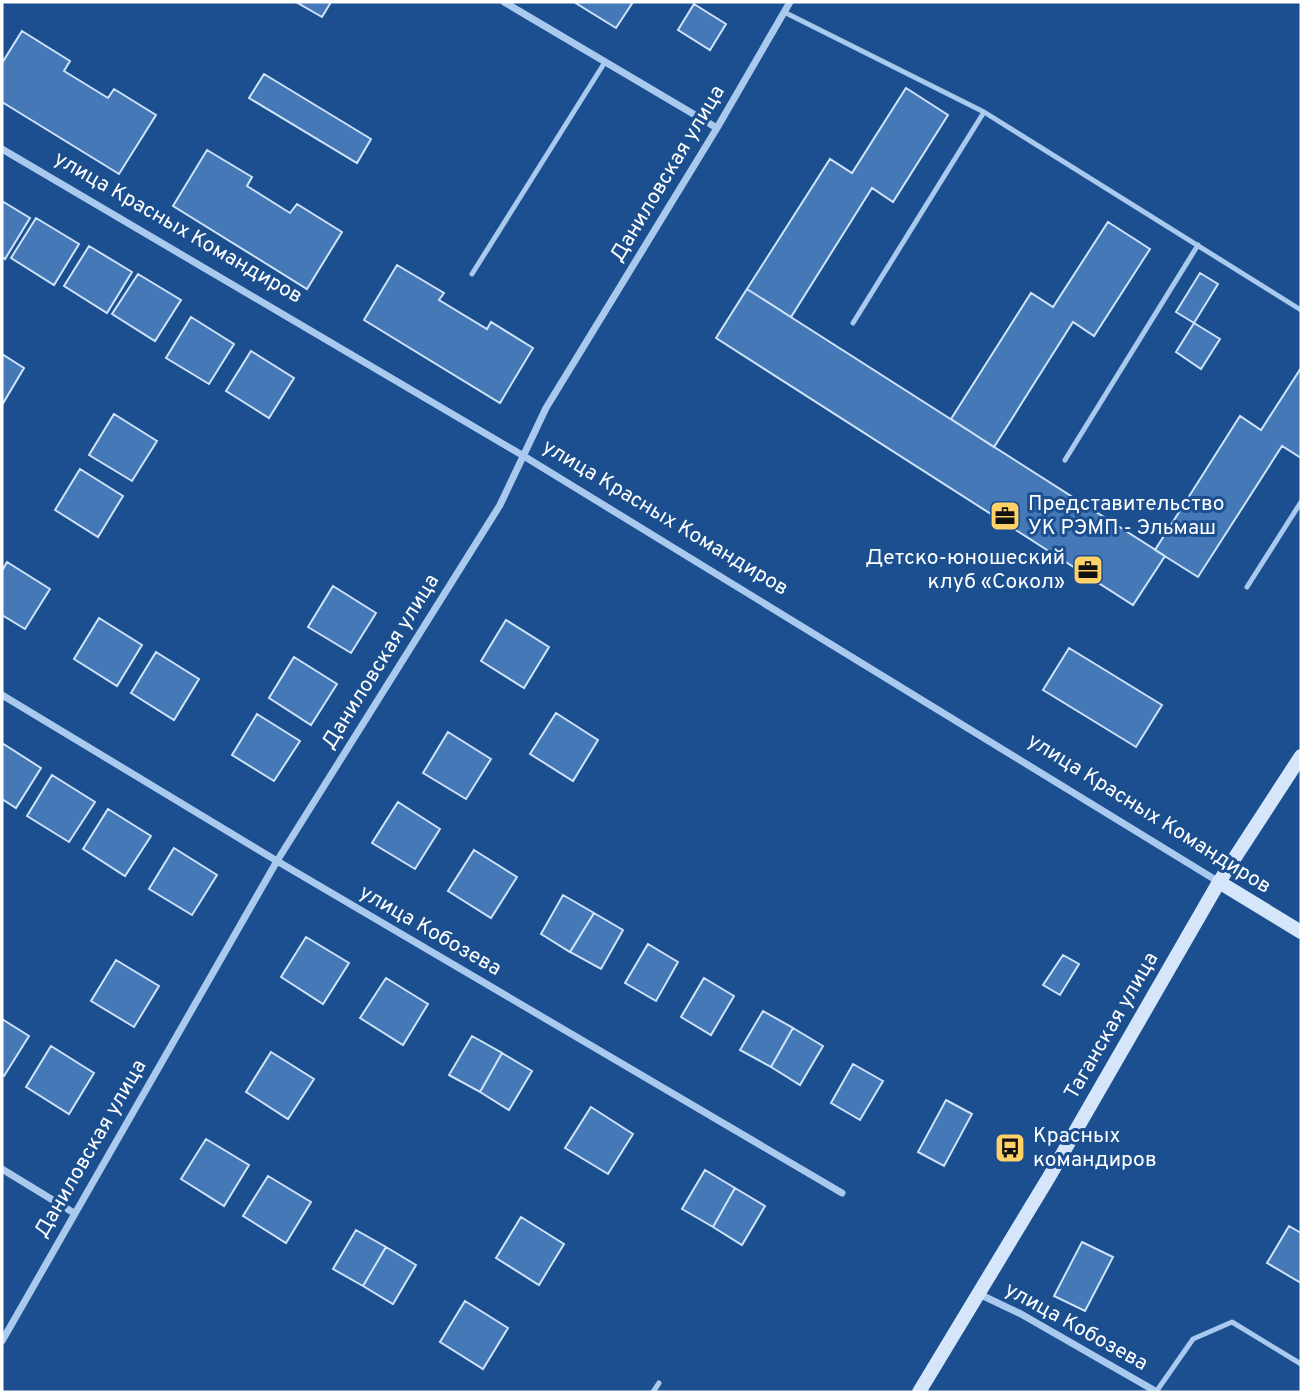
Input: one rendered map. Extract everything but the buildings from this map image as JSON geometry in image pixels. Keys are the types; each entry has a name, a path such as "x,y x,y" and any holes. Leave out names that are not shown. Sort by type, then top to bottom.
{"main road":[{"name":"Таганская улица","path":"919,1392 1049,1177 1219,882 1301,756"},
{"name":"улица Красных Командиров","path":"1219,882 1301,932"}],"street":[{"path":"504,2 717,128"},
{"name":"Даниловская улица","path":"2,1341 277,861 500,505 546,408 717,128 790,2"},
{"name":"улица Красных Командиров","path":"2,149 522,455 1219,882"},
{"name":"улица Кобозева","path":"2,695 277,861 842,1193"},
{"path":"2,1169 74,1213"},
{"name":"улица Кобозева","path":"979,1293 1021,1314 1156,1392"}],"lane":[{"path":"784,12 984,112 1301,310"},
{"path":"472,274 605,62"},
{"path":"853,323 984,112"},
{"path":"1065,460 1198,246"},
{"path":"1247,587 1301,502"},
{"path":"1156,1392 1193,1339 1232,1322 1301,1364"},
{"path":"653,1392 659,1383"}],"place":[{"name":"Представительство УК РЭМП - Эльмаш","path":"1005,516"},
{"name":"Детско-юношеский клуб «Сокол»","path":"1088,570"},
{"name":"Красных командиров","path":"1010,1148"}]}
